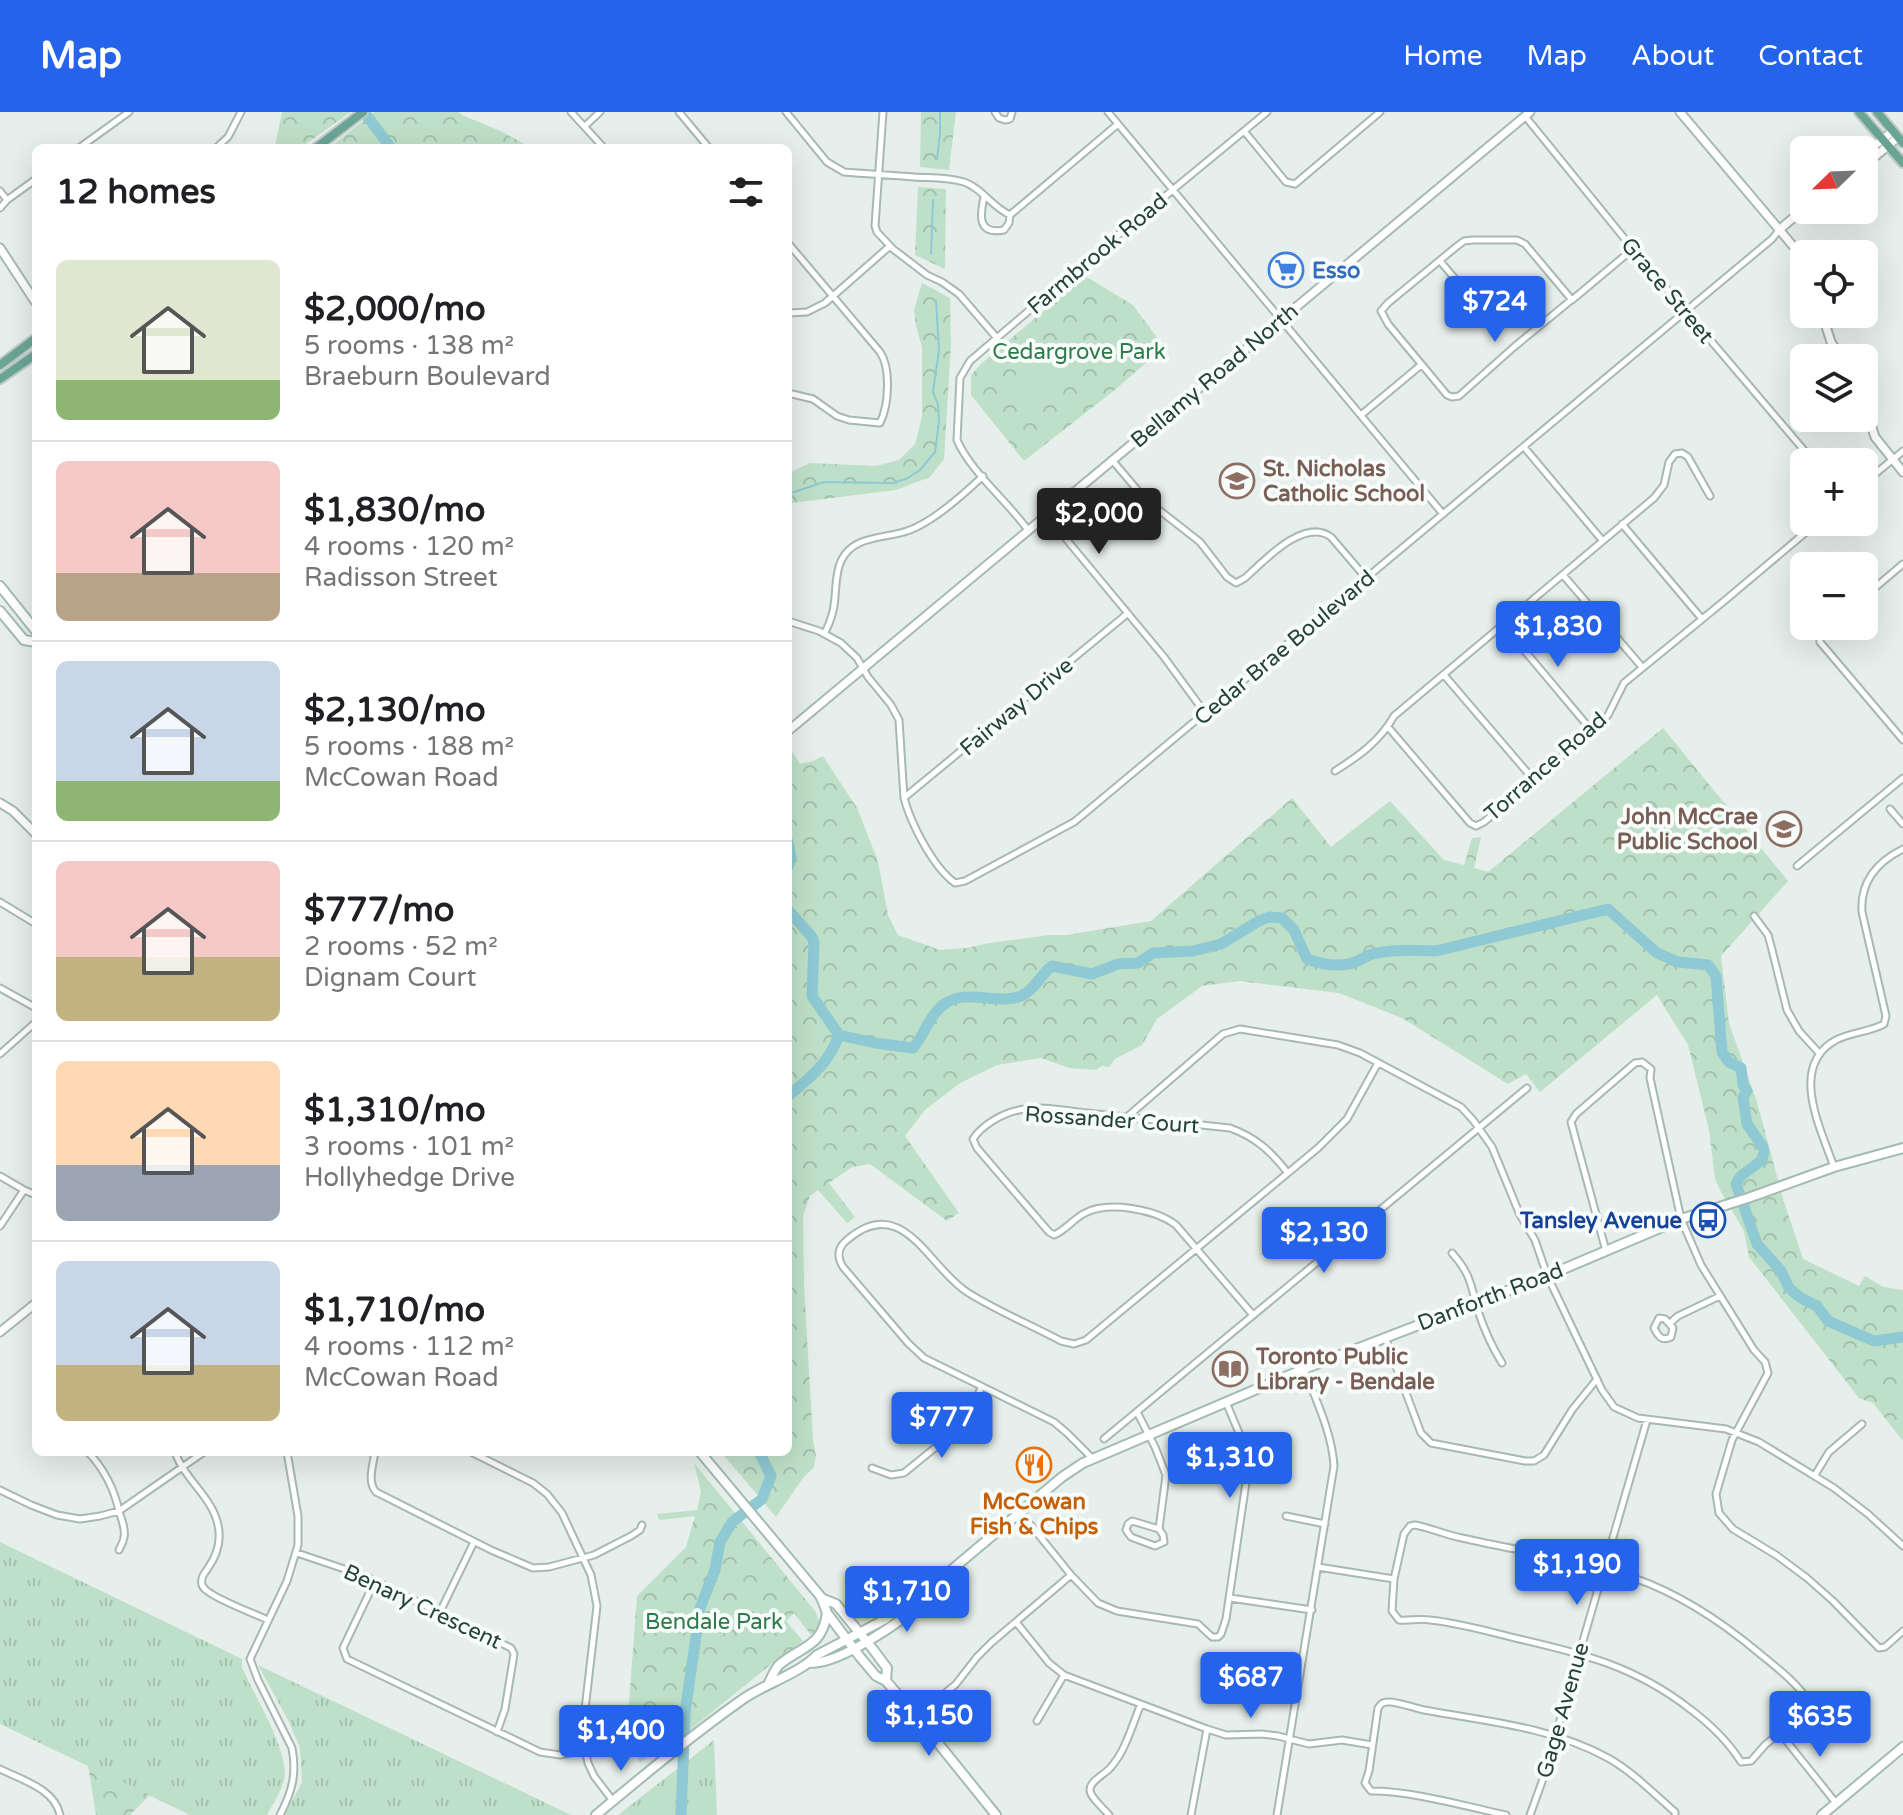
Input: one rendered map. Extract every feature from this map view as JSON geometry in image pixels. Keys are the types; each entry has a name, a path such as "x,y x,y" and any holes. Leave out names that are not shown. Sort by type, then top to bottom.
{"main road":[{"path":"321,144 363,112"},
{"path":"1859,112 1903,163"},
{"path":"1877,112 1898,137"},
{"path":"0,365 32,341"},
{"path":"0,379 32,357"},
{"path":"0,586 32,626"},
{"path":"0,611 24,640 32,641"},
{"name":"Danforth Road","path":"864,1637 930,1588 1066,1473 1087,1461 1304,1369 1547,1275 1681,1219 1834,1167 1903,1148"},
{"path":"703,1456 821,1597 827,1613 853,1648 917,1717 996,1815"},
{"path":"821,1597 836,1604 864,1637 887,1668 886,1681"},
{"path":"769,1683 776,1667 813,1642 824,1630 827,1613"},
{"path":"596,1815 741,1700 810,1663 817,1655 847,1640 864,1637"},
{"path":"810,1663 821,1663 853,1648 864,1637"},
{"path":"1822,1815 1903,1747"}],"street":[{"path":"85,144 129,112"},
{"path":"220,144 228,137 241,112"},
{"path":"571,112 601,144"},
{"path":"585,126 600,112"},
{"path":"679,112 706,144"},
{"path":"786,112 836,169 964,182 978,189 1002,212 1010,215"},
{"path":"883,112 877,232 927,275 959,294 996,337"},
{"path":"995,112 1005,120 1010,119 1012,112"},
{"path":"1108,112 1443,514"},
{"name":"Farmbrook Road","path":"1029,531 960,448 957,440 960,378 970,361 996,337 1267,112"},
{"path":"1244,131 1286,182 1295,184 1380,112"},
{"path":"1680,112 1790,242"},
{"name":"Grace Street","path":"1528,114 1633,249 1802,448"},
{"name":"Bellamy Road North","path":"792,728 1528,114"},
{"path":"984,197 981,212 983,224 988,230 1004,230 1010,215 1118,124"},
{"path":"1878,146 1898,137"},
{"path":"1878,150 1885,142"},
{"path":"0,208 32,182"},
{"path":"0,191 7,200"},
{"path":"1780,229 1790,221"},
{"name":"Cedar Brae Boulevard","path":"792,622 841,643 857,658 891,705 899,720 907,808 933,858 951,880 961,882 1074,822 1772,239 1780,229"},
{"path":"1572,300 1525,244 1517,240 1464,241 1381,311 1388,324 1447,395 1459,396 1633,249"},
{"path":"792,313 815,309 890,246"},
{"path":"0,248 32,297"},
{"path":"792,248 885,359 888,374 884,416 880,423 849,420 837,416 813,399 792,394"},
{"path":"1440,261 1462,287"},
{"path":"1360,415 1421,365"},
{"path":"1873,432 1903,472"},
{"path":"1524,447 1602,540"},
{"path":"1878,471 1903,451"},
{"path":"1335,771 1369,748 1394,716 1660,490 1669,462 1675,454 1682,453 1688,457 1710,496"},
{"path":"1112,460 1145,499 1200,542 1227,577 1236,583 1294,537 1316,530 1331,537 1366,578"},
{"path":"824,634 833,610 841,559 849,550 858,543 924,524 983,476"},
{"path":"1047,516 1164,657 1205,713"},
{"path":"1622,524 1702,619"},
{"name":"Torrance Road","path":"1388,727 1470,823 1476,826 1592,731 1608,715 1624,683 1801,536"},
{"path":"1878,585 1903,564"},
{"path":"1563,575 1642,667"},
{"name":"Fairway Drive","path":"904,798 1127,614"},
{"path":"1503,625 1592,731"},
{"path":"1820,640 1903,740"},
{"path":"1444,675 1533,779"},
{"path":"1797,866 1903,778"},
{"path":"0,803 32,830"},
{"path":"1890,809 1903,824"},
{"path":"1834,1167 1813,1103 1811,1069 1820,1054 1835,1041 1884,1024 1886,1016 1861,901 1865,886 1883,861 1903,849"},
{"path":"0,902 32,922"},
{"path":"1754,916 1770,942 1792,1021 1820,1054"},
{"path":"0,988 32,1006"},
{"path":"0,1054 32,1026"},
{"path":"1127,1117 1223,1034 1236,1030 1338,1045 1360,1053 1461,1107 1496,1154 1520,1215 1535,1240 1547,1275 1597,1379 1614,1407 1647,1420 1737,1432 1815,1475 1852,1501 1903,1546"},
{"path":"1606,1251 1571,1122 1576,1114 1635,1063 1642,1062 1651,1069 1650,1078 1681,1219 1697,1256 1754,1350 1765,1362 1768,1373 1732,1440 1716,1494 1717,1508 1726,1523 1807,1578 1879,1648 1885,1647 1903,1631"},
{"path":"1087,1461 1066,1432 1054,1422 924,1358 839,1261 840,1247 857,1232 879,1224 900,1228 909,1233 965,1291 1061,1341 1074,1344 1086,1340 1318,1148 1347,1119 1378,1063"},
{"path":"1104,1439 1527,1088"},
{"name":"Rossander Court","path":"1253,1315 1176,1225 1161,1215 1122,1208 1088,1211 1059,1233 1054,1235 1049,1232 977,1148 973,1139 1004,1114 1020,1109 1127,1117 1230,1128 1269,1149 1287,1172"},
{"path":"0,1176 32,1193"},
{"path":"0,1226 24,1190"},
{"path":"1452,1253 1464,1266 1479,1313 1502,1363"},
{"path":"1670,1323 1720,1296"},
{"path":"0,1332 32,1306"},
{"path":"1659,1318 1670,1323 1671,1337 1662,1339 1654,1328 1655,1322 1659,1318"},
{"path":"1385,1337 1421,1433 1431,1443 1525,1461 1540,1459 1597,1379"},
{"path":"1277,1815 1334,1466 1323,1418 1304,1369"},
{"path":"872,1468 891,1475 904,1473 958,1429 966,1420 981,1388"},
{"path":"1020,1512 1087,1593 1107,1608 1198,1624 1212,1637 1218,1637 1226,1619 1249,1462 1226,1402"},
{"path":"1137,1412 1166,1475 1159,1529 1164,1542 1155,1546 1131,1537 1126,1530 1132,1521 1159,1529"},
{"name":"Gage Avenue","path":"1530,1815 1647,1420"},
{"path":"1815,1475 1829,1452 1862,1424"},
{"path":"92,1456 109,1480 117,1499 124,1531 119,1550"},
{"path":"177,1456 216,1516 219,1528 218,1549 201,1584 216,1596 268,1620"},
{"path":"0,1490 43,1510 72,1518 88,1518 119,1511 198,1456"},
{"path":"280,1815 293,1785 295,1760 250,1659 297,1553 298,1516 288,1456"},
{"path":"374,1456 373,1489 474,1542 533,1568 584,1558 614,1546 640,1530 642,1525"},
{"path":"479,1456 533,1483 547,1494 562,1513 584,1558 595,1587 597,1606 584,1718 584,1750 594,1776 613,1801"},
{"path":"1286,1516 1325,1524"},
{"path":"1415,1525 1604,1569 1636,1578 1703,1611 1733,1631 1772,1663 1806,1697 1809,1709 1765,1745 1751,1761 1741,1762 1708,1722 1653,1683 1618,1666 1579,1653 1444,1622 1399,1620 1392,1611 1394,1579 1404,1534 1415,1525"},
{"path":"440,1612 474,1542"},
{"name":"Benary Crescent","path":"297,1553 375,1581 511,1648 514,1654 505,1709 497,1732"},
{"path":"1318,1567 1394,1579"},
{"path":"917,1717 956,1684 985,1649 1071,1575"},
{"path":"375,1581 343,1648 347,1659 546,1753 584,1750"},
{"path":"1229,1597 1312,1610"},
{"path":"1016,1622 1049,1663 1064,1675 1207,1729 1226,1735 1262,1734 1309,1744 1342,1740 1372,1745"},
{"path":"1037,1721 1064,1675"},
{"path":"1506,1815 1406,1794 1371,1791 1365,1783 1378,1708 1390,1701 1555,1736 1593,1750 1631,1773 1675,1815"},
{"path":"1109,1815 1090,1790 1120,1754 1141,1704"},
{"path":"1191,1815 1207,1729"},
{"path":"1780,1733 1836,1803"},
{"path":"0,1769 47,1793 55,1801 60,1815"}],"green space":[{"path":"282,112 351,112 306,144 276,144"},
{"path":"374,112 459,112 524,144 334,144"},
{"path":"921,112 956,112 949,170 920,167"},
{"path":"918,187 946,189 945,269 915,255"},
{"name":"Cedargrove Park","path":"1085,276 1133,305 1164,347 1024,461 971,395 971,375"},
{"path":"922,283 950,298 951,345 944,459 930,477 896,490 792,503 792,471 810,463 876,466 899,460 915,444 922,417 922,347 914,310"},
{"path":"1065,335 1089,365 1035,408 1011,379"},
{"path":"1663,728 1788,881 1721,956 1729,1023 1757,1102 1803,1259 1859,1286 1865,1276 1883,1287 1903,1290 1903,1441 1873,1403 1859,1398 1749,1257 1744,1231 1715,1179 1709,1130 1688,1045 1657,995 1540,1092 1526,1074 1508,1084 1402,1018 1339,993 1240,981 1202,986 1157,1019 1142,1045 1115,1059 1109,1067 1102,1066 1096,1070 1069,1068 1041,1058 997,1065 960,1083 925,1110 905,1136 959,1213 947,1221 870,1164 852,1167 829,1183 855,1217 847,1223 818,1190 810,1196 803,1216 804,1286 816,1456 814,1467 776,1517 724,1456 792,1456 792,751 800,764 823,756 857,808 878,861 888,915 898,935 940,950 1067,935 1151,921 1292,798 1331,847 1390,801 1444,860 1464,865 1472,838 1481,837 1474,868 1488,872"},
{"name":"Bendale Park","path":"694,1463 815,1611 820,1623 811,1635 794,1613 786,1621 803,1641 663,1752 640,1762 630,1749 628,1716 637,1596 686,1547 695,1516 659,1520 657,1514 697,1510 701,1491"},
{"path":"0,1542 242,1659 242,1667 277,1740 285,1768 283,1784 267,1815 190,1815 0,1724"},
{"path":"258,1665 571,1815 285,1815 302,1782 300,1748"},
{"path":"714,1740 717,1815 618,1815"},
{"path":"88,1765 150,1795 130,1815 96,1815"}],"waterway":[{"path":"364,112 388,144"},
{"path":"937,159 940,112"},
{"path":"931,254 933,200"},
{"path":"792,493 824,482 892,483 920,470 935,452 939,421 933,392 939,350 936,301"},
{"path":"839,1035 913,1048 936,1012 954,999 1021,996 1052,966 1092,974 1118,964 1138,963 1153,953 1193,951 1221,944 1269,917 1282,918 1294,930 1307,959 1337,965 1350,964 1381,952 1436,951 1608,909 1657,953 1678,962 1708,965 1716,976 1722,1052 1729,1062 1741,1068 1747,1091 1743,1097 1747,1124 1764,1152 1762,1160 1741,1176 1736,1184 1757,1244 1781,1271 1789,1288 1817,1306 1828,1321 1874,1341 1903,1337"},
{"path":"792,914 814,943 812,996 839,1035"},
{"path":"792,1093 824,1062 839,1035"},
{"path":"681,1815 685,1713 700,1608 715,1570 720,1542 732,1522 762,1499 771,1476 761,1456"}],"place":[{"name":"Esso","path":"1286,270"},
{"name":"St. Nicholas Catholic School","path":"1237,481"},
{"name":"John McCrae Public School","path":"1784,829"},
{"name":"Tansley Avenue","path":"1708,1220"},
{"name":"Toronto Public Library - Bendale","path":"1230,1369"},
{"name":"McCowan Fish & Chips","path":"1034,1465"}]}
